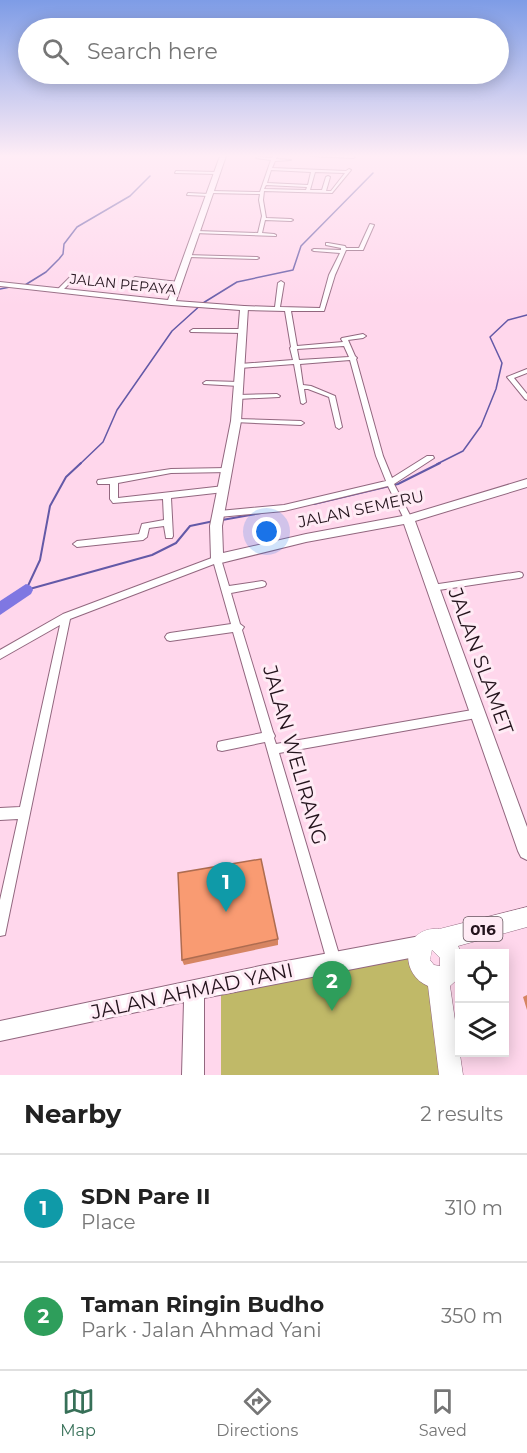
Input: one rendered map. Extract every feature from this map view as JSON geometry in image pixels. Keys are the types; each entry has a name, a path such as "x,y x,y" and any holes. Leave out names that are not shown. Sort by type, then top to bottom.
{"main road":[{"name":"016","path":"430,943 527,917"},
{"name":"016","path":"430,943 451,954 453,967 446,977 438,979 451,1075"}],"street":[{"path":"171,303 206,206"},
{"path":"260,234 264,219 263,206"},
{"path":"264,219 291,220"},
{"path":"314,250 361,249 372,225"},
{"path":"196,232 274,235"},
{"path":"240,242 243,234"},
{"path":"328,244 342,247 343,251"},
{"path":"218,559 218,519 236,421 244,308 323,310 328,284 343,251"},
{"path":"188,256 257,258"},
{"path":"60,290 72,278"},
{"path":"135,279 178,284"},
{"path":"277,309 280,283"},
{"name":"JALAN PEPAYA","path":"0,284 171,303 244,308"},
{"path":"288,310 303,402"},
{"path":"193,331 243,331"},
{"path":"363,336 345,338 346,344 354,358 378,452 408,519"},
{"path":"293,348 346,344"},
{"path":"240,366 354,358"},
{"path":"527,371 510,377 527,398"},
{"path":"206,383 239,384"},
{"path":"300,387 312,387 321,394 332,396 339,427"},
{"path":"238,396 277,396"},
{"path":"236,421 302,423"},
{"path":"218,519 391,485 430,458"},
{"path":"102,482 168,471 195,470 202,473 227,470"},
{"path":"114,481 116,501 224,489"},
{"name":"JALAN SEMERU","path":"0,655 66,617 218,559 306,538 408,519 527,483"},
{"path":"167,496 169,536"},
{"name":"JALAN SLAMET","path":"408,519 527,851"},
{"path":"77,544 141,537 144,536 145,526 168,522"},
{"name":"JALAN WELIRANG","path":"218,559 334,961"},
{"path":"432,588 519,575"},
{"path":"228,590 262,585"},
{"path":"0,930 66,617"},
{"path":"170,637 239,627"},
{"path":"274,749 478,714"},
{"path":"222,746 270,736"},
{"path":"0,814 25,813"},
{"name":"JALAN AHMAD YANI","path":"0,1031 430,943"},
{"path":"193,1075 194,990"}],"shaded area":[{"path":"405,948 428,975 451,1075 221,1075 221,985"}],"building":[{"path":"261,859 278,939 182,960 178,873"}],"waterway":[{"path":"25,285 46,272 59,259 63,254 64,244 77,227 113,206"},
{"path":"80,464 103,442 117,410 172,331 203,303 237,282 293,270 301,246 340,206"},
{"path":"0,289 10,287"},
{"path":"437,464 463,451 481,426 496,389 502,363 490,337 508,320 527,315"},
{"path":"81,463 66,477 50,506 40,560 26,590 152,555 176,543 190,526 214,521"},
{"path":"314,504 398,484 440,463"},
{"path":"222,520 261,513"},
{"path":"0,609 26,590"}],"place":[{"name":"SDN Pare II","path":"226,912"},
{"name":"Taman Ringin Budho","path":"332,1011"}]}
